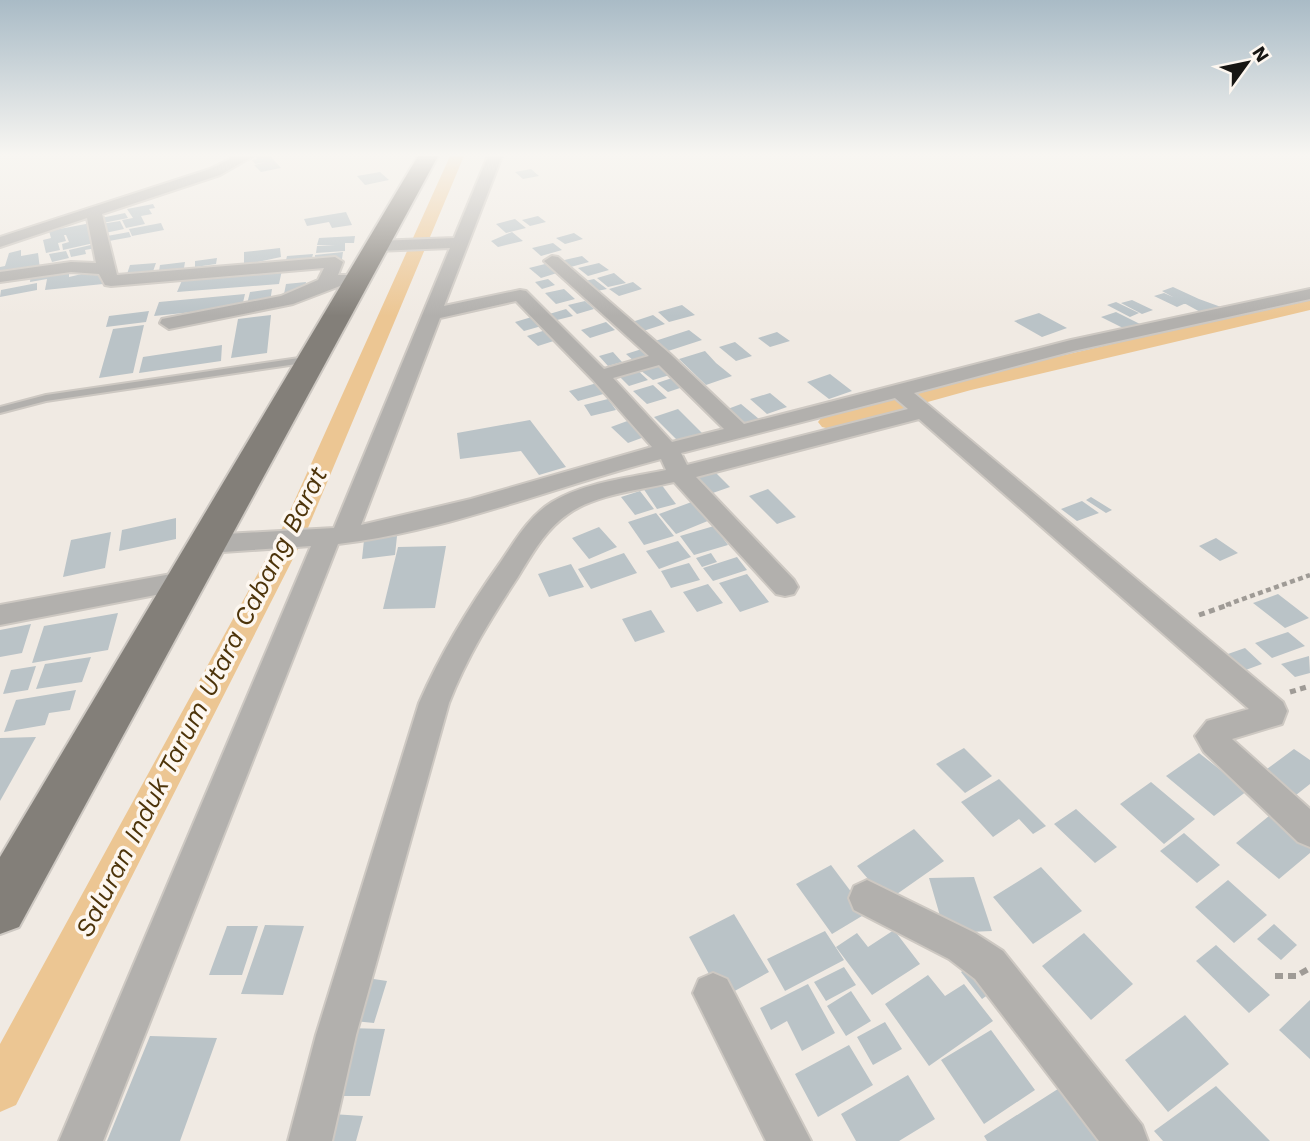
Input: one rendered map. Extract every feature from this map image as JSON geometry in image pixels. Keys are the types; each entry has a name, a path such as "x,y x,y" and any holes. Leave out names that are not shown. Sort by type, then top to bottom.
{"main road":[{"path":"0,908 188,580 222,543 342,279 387,245 403,209"}],"street":[{"path":"0,232 72,209"},
{"path":"0,242 108,209"},
{"path":"81,1141 430,315 453,244 470,209"},
{"path":"94,214 104,269 108,279 114,281 335,262 342,279 281,301 169,323"},
{"path":"387,245 453,244"},
{"path":"552,261 663,358 740,432"},
{"path":"0,277 71,267 104,269"},
{"path":"222,543 336,536 580,485 914,403 1071,346 1310,294"},
{"path":"430,315 520,295 600,376 785,587"},
{"path":"600,376 663,358"},
{"path":"674,462 740,432 914,403"},
{"path":"914,403 1272,710 1271,715 1218,730 1211,736 1215,743 1310,831"},
{"path":"310,1141 358,960 433,708 449,667 473,623 536,529 560,508 580,485"},
{"path":"0,615 188,580"},
{"path":"867,898 962,946 989,965 1126,1141"},
{"path":"713,993 789,1141"}],"lane":[{"path":"0,410 24,401 307,359"}],"path":[{"path":"1172,625 1310,575"},
{"path":"1275,976 1296,976 1310,968"}],"building":[{"path":"127,209 149,209 152,214 141,216 145,224 126,228 122,220 133,218"},
{"path":"346,212 352,225 332,228 329,222 307,226 304,219"},
{"path":"125,213 128,218 103,223 101,218"},
{"path":"538,216 546,222 530,226 522,220"},
{"path":"515,219 526,228 506,233 496,224"},
{"path":"120,221 124,229 105,233 101,224"},
{"path":"91,223 94,243 63,250 62,244 69,242 64,235 66,241 58,243 60,250 46,253 43,240 51,238 49,231"},
{"path":"161,223 164,230 132,236 129,229"},
{"path":"129,232 131,237 109,241 107,236"},
{"path":"512,232 523,241 498,247 491,241"},
{"path":"574,233 583,239 565,244 556,238"},
{"path":"355,236 354,243 345,243 345,251 316,253 317,246 335,245 317,245 319,238"},
{"path":"553,243 562,250 541,256 532,248"},
{"path":"95,244 96,248 85,250 86,254 71,257 69,250"},
{"path":"280,248 281,257 244,265 244,252"},
{"path":"21,250 21,256 38,253 40,269 0,276 0,267 5,266 9,253"},
{"path":"66,251 69,258 52,262 49,254"},
{"path":"343,252 342,259 315,262 315,255"},
{"path":"313,254 311,262 285,264 287,256"},
{"path":"582,256 589,262 567,268 560,261"},
{"path":"217,258 216,264 195,267 195,261"},
{"path":"185,262 184,268 159,271 160,265"},
{"path":"156,263 152,274 126,277 130,265"},
{"path":"599,263 609,270 588,276 578,268"},
{"path":"545,264 557,273 541,278 529,268"},
{"path":"69,268 69,277 103,269 103,284 45,290 47,279 30,282 31,273"},
{"path":"282,270 279,284 177,292 183,278"},
{"path":"614,273 626,283 608,287 597,278"},
{"path":"548,279 555,285 542,289 535,282"},
{"path":"594,279 607,289 597,291 585,281"},
{"path":"306,282 304,292 284,294 286,284"},
{"path":"633,282 642,289 619,296 609,289"},
{"path":"37,283 37,290 0,297 1,290"},
{"path":"1173,287 1221,307 1204,314 1162,291"},
{"path":"272,289 270,302 247,304 250,292"},
{"path":"564,289 575,299 556,304 545,293"},
{"path":"1164,293 1186,303 1177,307 1154,296"},
{"path":"245,294 242,307 154,316 159,302"},
{"path":"1132,300 1153,310 1142,314 1121,303"},
{"path":"585,301 594,309 577,314 568,305"},
{"path":"1116,302 1139,313 1130,317 1107,305"},
{"path":"682,305 695,315 669,322 658,312"},
{"path":"566,309 573,316 553,321 546,315"},
{"path":"149,311 146,322 106,327 109,316"},
{"path":"1116,312 1140,324 1125,329 1101,317"},
{"path":"1039,313 1067,328 1042,337 1014,321"},
{"path":"271,315 267,353 231,358 238,319"},
{"path":"653,315 665,324 640,332 629,323"},
{"path":"535,316 545,325 524,331 515,322"},
{"path":"606,322 615,330 590,338 581,330"},
{"path":"144,325 133,373 99,378 113,329"},
{"path":"552,328 563,338 538,346 527,336"},
{"path":"689,330 702,340 665,352 652,342"},
{"path":"777,332 790,341 770,347 758,338"},
{"path":"735,342 752,356 736,361 719,347"},
{"path":"222,345 221,361 139,373 143,357"},
{"path":"645,348 654,355 635,362 626,354"},
{"path":"705,351 732,376 706,385 679,359"},
{"path":"613,352 622,362 608,366 599,356"},
{"path":"660,363 673,374 653,380 640,370"},
{"path":"635,368 648,380 629,386 616,373"},
{"path":"830,374 852,391 829,399 807,382"},
{"path":"678,376 689,385 668,392 657,383"},
{"path":"597,383 607,393 578,401 569,391"},
{"path":"653,385 667,398 647,404 633,391"},
{"path":"770,393 787,407 767,414 750,399"},
{"path":"608,399 616,410 591,416 584,405"},
{"path":"741,404 759,419 742,425 725,410"},
{"path":"678,409 704,435 680,443 654,417"},
{"path":"530,420 566,467 539,475 521,451 460,459 457,433"},
{"path":"630,420 647,436 628,443 611,427"},
{"path":"714,471 730,487 707,495 692,479"},
{"path":"658,480 676,504 657,509 641,485"},
{"path":"768,489 796,517 777,524 749,496"},
{"path":"640,491 654,509 635,515 621,497"},
{"path":"1091,497 1112,510 1106,513 1086,500"},
{"path":"697,500 715,518 676,534 659,514"},
{"path":"1082,501 1099,513 1077,521 1061,509"},
{"path":"656,513 674,536 644,545 628,522"},
{"path":"176,518 176,539 119,551 122,530"},
{"path":"714,526 728,545 694,555 680,536"},
{"path":"599,527 617,547 589,559 572,538"},
{"path":"111,532 105,568 63,577 71,540"},
{"path":"397,536 395,555 362,559 364,540"},
{"path":"1216,538 1238,553 1220,561 1199,546"},
{"path":"678,541 691,557 659,569 646,551"},
{"path":"446,546 435,608 383,609 398,547"},
{"path":"624,553 637,573 591,589 578,569"},
{"path":"711,553 717,562 702,567 696,558"},
{"path":"737,557 747,570 713,581 703,568"},
{"path":"689,563 700,580 671,588 661,571"},
{"path":"571,564 584,587 549,597 538,574"},
{"path":"747,574 769,602 740,612 719,583"},
{"path":"708,584 723,603 697,612 683,592"},
{"path":"1278,594 1309,618 1285,628 1253,603"},
{"path":"651,610 665,632 635,642 622,619"},
{"path":"118,613 108,650 32,663 44,626"},
{"path":"31,624 22,653 0,657 0,630"},
{"path":"1288,632 1305,646 1272,658 1255,643"},
{"path":"1245,648 1262,664 1243,671 1225,655"},
{"path":"1309,656 1310,673 1295,677 1281,664"},
{"path":"91,657 82,682 36,689 45,664"},
{"path":"36,666 28,690 3,694 11,670"},
{"path":"76,690 70,710 49,713 45,725 4,732 16,700"},
{"path":"36,737 0,801 0,738"},
{"path":"964,748 992,776 965,793 936,764"},
{"path":"1294,749 1310,760 1310,784 1291,799 1259,775"},
{"path":"1199,753 1247,791 1214,816 1166,776"},
{"path":"999,779 1046,826 1033,834 1019,819 993,837 961,802"},
{"path":"1151,782 1195,819 1164,844 1120,804"},
{"path":"1076,809 1117,847 1095,863 1054,824"},
{"path":"1275,811 1310,838 1310,853 1279,879 1236,843"},
{"path":"914,829 944,861 887,901 857,866"},
{"path":"1184,833 1220,865 1197,883 1160,851"},
{"path":"831,865 867,913 832,934 796,884"},
{"path":"1041,867 1082,911 1033,944 993,897"},
{"path":"974,877 992,931 945,933 929,878"},
{"path":"1228,880 1267,915 1234,943 1195,907"},
{"path":"734,914 769,972 722,998 689,937"},
{"path":"1274,924 1297,945 1281,960 1257,939"},
{"path":"265,925 304,926 283,995 241,994"},
{"path":"227,926 258,926 242,975 209,975"},
{"path":"894,930 920,964 872,995 836,947 857,933 868,947"},
{"path":"825,931 844,960 785,991 767,959"},
{"path":"1084,933 1133,984 1091,1020 1042,966"},
{"path":"1216,945 1270,995 1249,1013 1196,961"},
{"path":"977,961 999,987 982,999 961,972"},
{"path":"844,967 856,985 826,1001 814,982"},
{"path":"928,975 945,996 964,984 993,1021 929,1066 885,1004"},
{"path":"367,978 387,981 374,1023 354,1021"},
{"path":"808,984 835,1033 802,1051 787,1021 771,1030 760,1008"},
{"path":"851,991 871,1021 846,1036 827,1006"},
{"path":"1310,1000 1310,1059 1279,1030"},
{"path":"1185,1015 1229,1064 1168,1112 1125,1060"},
{"path":"885,1022 902,1049 873,1065 857,1037"},
{"path":"347,1028 385,1029 370,1096 331,1096"},
{"path":"991,1030 1035,1090 984,1124 941,1060"},
{"path":"150,1036 217,1038 180,1141 107,1141"},
{"path":"849,1045 873,1085 818,1117 795,1074"},
{"path":"908,1075 935,1119 899,1141 856,1141 841,1114"},
{"path":"1216,1086 1270,1141 1163,1141 1154,1131"},
{"path":"1061,1087 1100,1141 987,1141 984,1136"},
{"path":"332,1114 363,1116 356,1141 324,1141"}],"waterway":[{"name":"Saluran Induk Tarum Utara Cabang Barat","path":"0,1089 292,535 434,209"},
{"path":"830,422 966,385 1310,304"}]}
